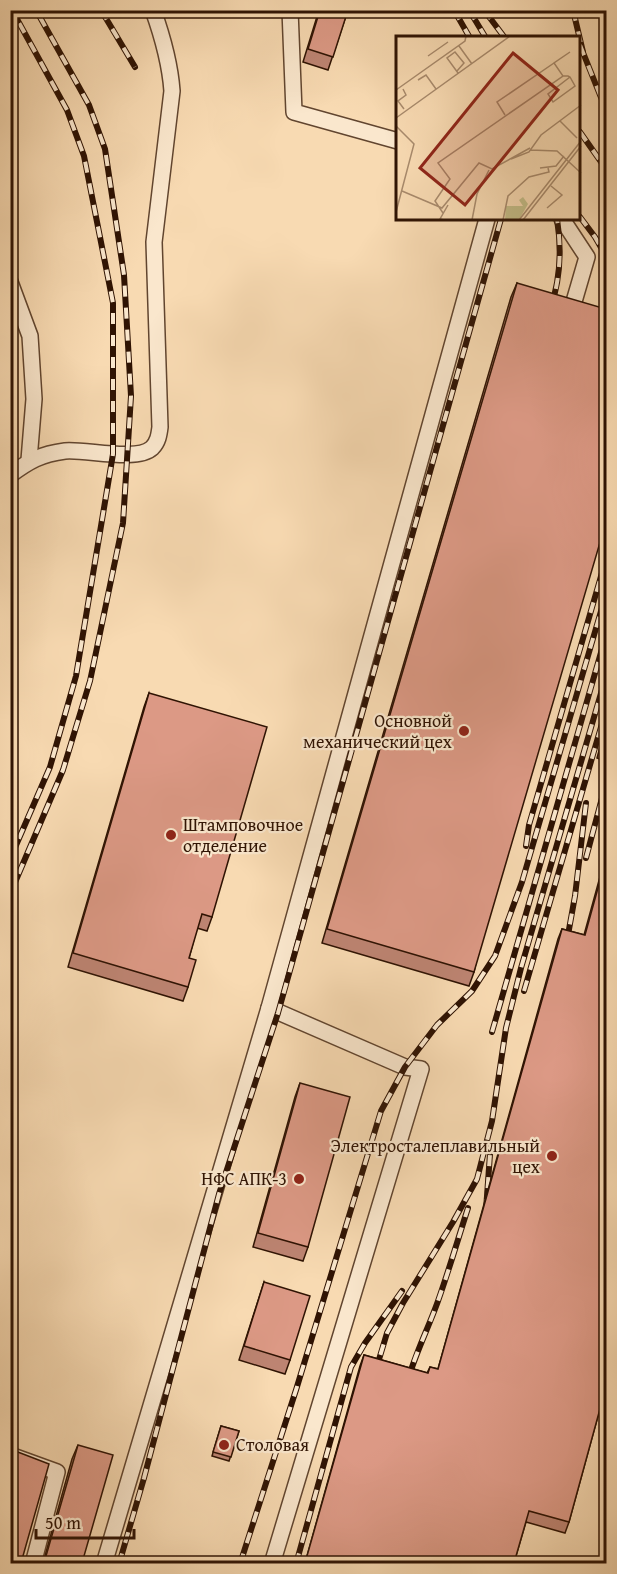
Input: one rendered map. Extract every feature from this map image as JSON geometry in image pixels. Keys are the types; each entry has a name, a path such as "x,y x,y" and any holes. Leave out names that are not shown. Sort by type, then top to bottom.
{"lane":[{"path":"10,475 29,460 49,454 67,451 128,456 150,450 157,441 160,427 154,242 172,92 165,42 153,10"},
{"path":"290,10 294,112 396,140"},
{"path":"104,1563 269,1008 487,220"},
{"path":"563,220 587,257 573,305"},
{"path":"10,282 30,336 34,399 29,460"},
{"path":"269,1008 405,1067 421,1069 272,1563"},
{"path":"10,1455 57,1472 33,1563"}],"building":[{"path":"320,10 348,10 333,57 308,49"},
{"name":"Основной механический цех","path":"517,283 606,309 606,357 602,371 606,373 606,483 602,499 606,500 606,522 474,972 327,929"},
{"name":"Штамповочное отделение","path":"149,693 267,727 212,917 202,914 189,958 196,960 188,987 73,953"},
{"path":"606,728 606,749 601,747"},
{"name":"Электросталеплавильный цех","path":"606,859 606,1387 569,1522 529,1511 514,1563 305,1563 364,1355 428,1373 430,1367 438,1369 562,929 585,935"},
{"name":"НФС АПК-3","path":"300,1083 350,1097 308,1247 258,1233"},
{"path":"264,1282 310,1296 290,1360 244,1346"},
{"name":"Столовая","path":"221,1426 239,1431 231,1457 213,1452"},
{"path":"78,1445 113,1455 82,1563 44,1563"},
{"path":"10,1449 49,1464 21,1563 10,1563"}],"railway":[{"path":"10,859 50,767 76,676 113,454 113,303 84,156 67,110 12,10"},
{"path":"10,894 63,770 90,681 123,523 131,396 124,275 105,149 89,105 36,10"},
{"path":"101,10 135,67"},
{"path":"454,10 469,36"},
{"path":"469,10 485,36"},
{"path":"484,10 504,36"},
{"path":"573,10 579,36"},
{"path":"603,10 606,24"},
{"path":"581,44 583,52"},
{"path":"581,48 606,110"},
{"path":"581,133 606,169"},
{"path":"581,218 606,256"},
{"path":"119,1564 219,1194 278,1013 501,220"},
{"path":"550,310 559,265 557,220"},
{"path":"526,846 529,825 606,559"},
{"path":"240,1564 381,1111 405,1067 437,1025 472,991 495,956 522,882 606,594"},
{"path":"492,1032 606,635"},
{"path":"374,1376 387,1333 477,1179 492,1121 506,1028 521,968 606,676"},
{"path":"524,991 606,710"},
{"path":"586,858 606,783"},
{"path":"566,946 575,896 586,803"},
{"path":"486,1210 490,1154"},
{"path":"407,1383 438,1301 468,1208"},
{"path":"296,1564 351,1367 402,1291"}],"place":[{"name":"Основной механический цех","path":"464,731"},
{"name":"Штамповочное отделение","path":"171,835"},
{"name":"Электросталеплавильный цех","path":"552,1156"},
{"name":"НФС АПК-3","path":"299,1179"},
{"name":"Столовая","path":"224,1445"}]}
